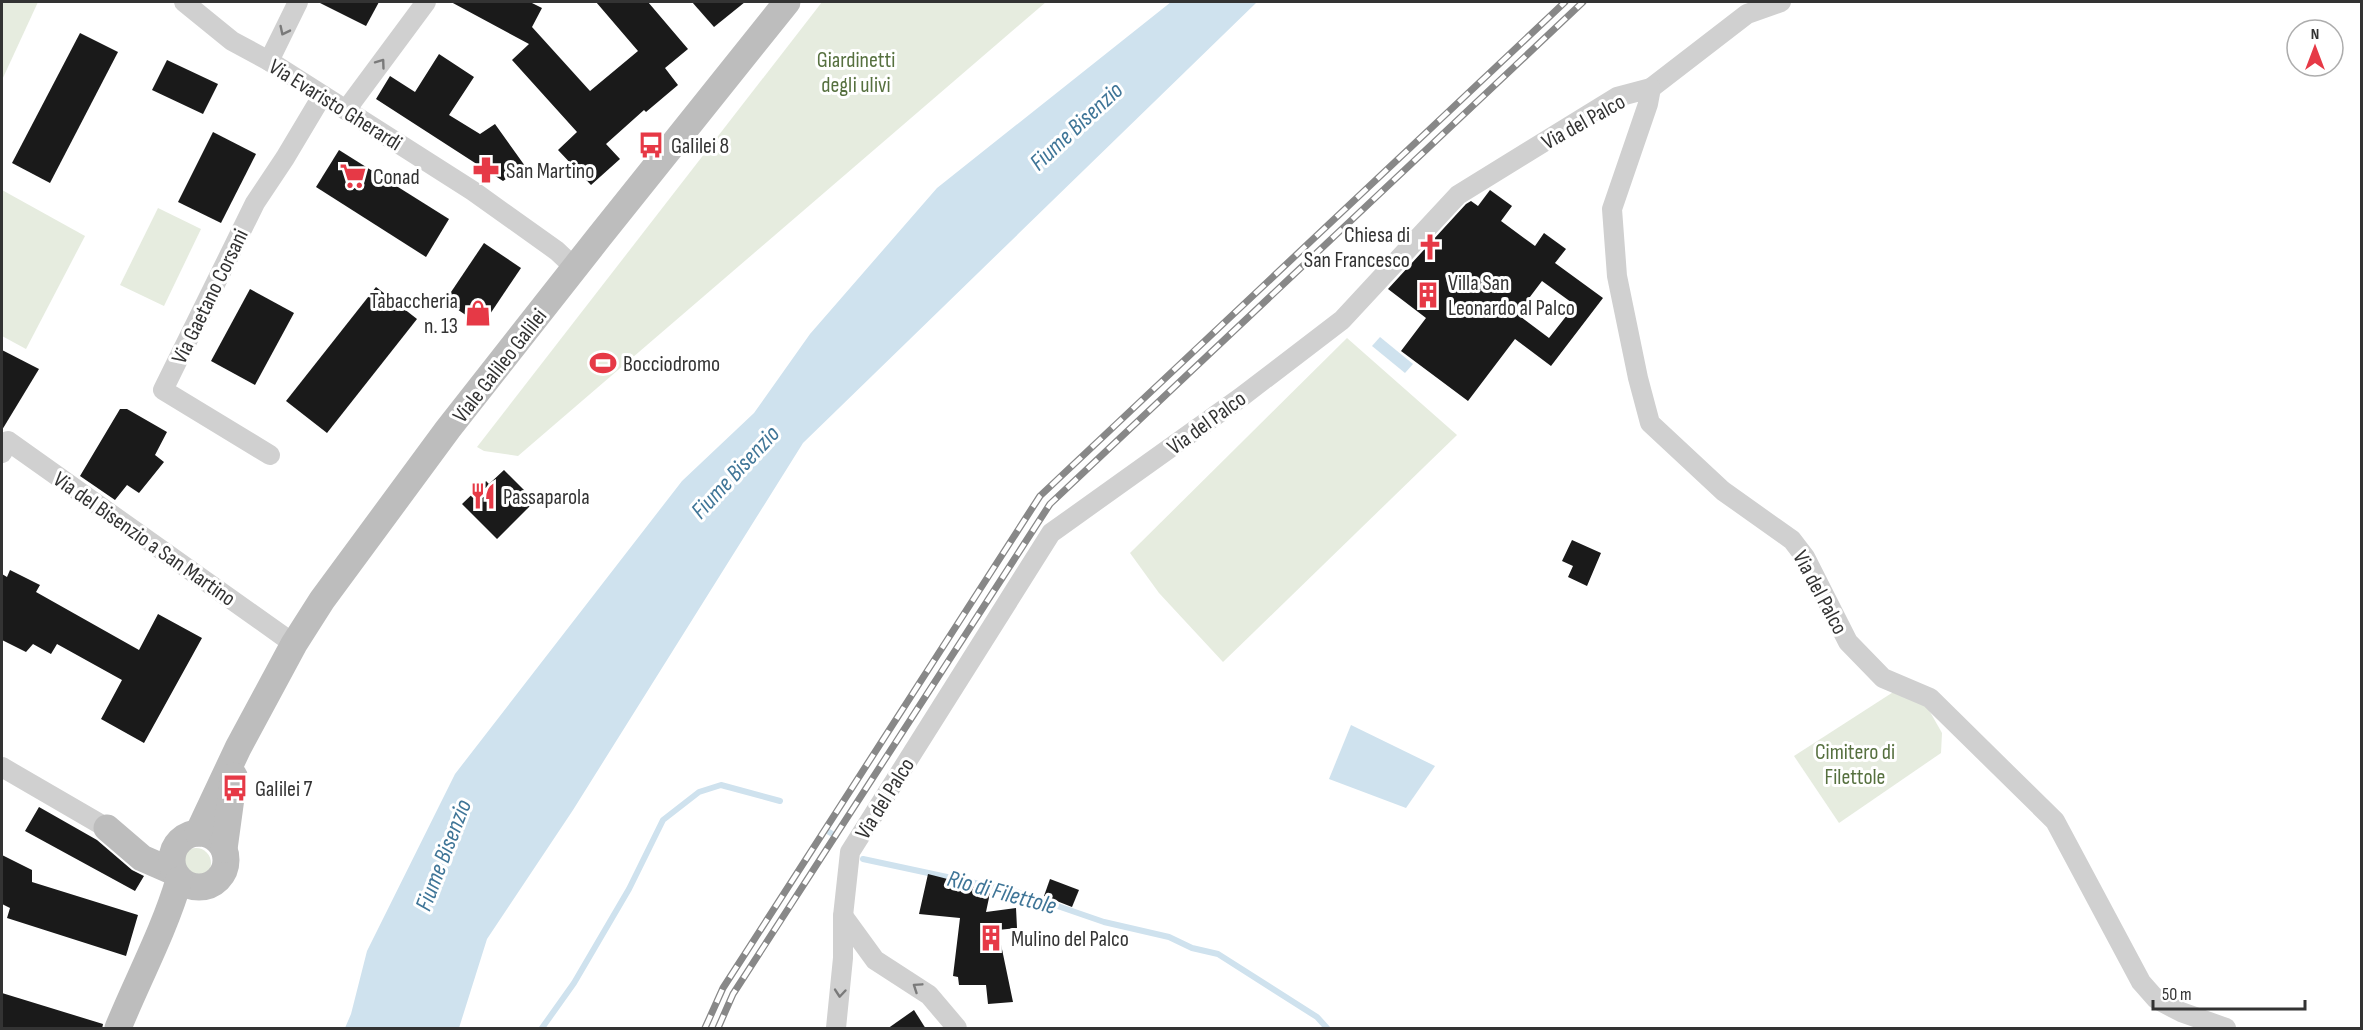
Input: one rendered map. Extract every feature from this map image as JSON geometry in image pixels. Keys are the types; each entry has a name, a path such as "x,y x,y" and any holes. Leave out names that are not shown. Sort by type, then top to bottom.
{"main road":[{"name":"Viale Galileo Galilei","path":"238,748 224,849 226,866 223,874 210,886 185,880 172,854 187,839 294,644 322,600 421,466 787,2"},
{"path":"107,828 187,839 213,837 224,849"},
{"path":"107,828 142,858 185,880"},
{"name":"Viale Galileo Galilei","path":"118,1029 138,978 185,880"}],"street":[{"name":"Via Evaristo Gherardi","path":"184,2 232,41 269,61 473,191 557,251 575,268"},
{"path":"269,61 298,2"},
{"path":"346,111 426,2"},
{"path":"1651,88 1747,14 1781,2"},
{"name":"Via del Palco","path":"837,1029 843,958 843,916 850,852 1051,533 1240,398 1342,320 1458,195 1617,97 1651,88 1648,104 1612,209 1617,276 1638,378 1650,423 1723,491 1792,540 1805,557 1848,642 1883,678 1930,698 2055,822 2141,982 2156,999 2181,1012 2226,1029"},
{"name":"Via Gaetano Corsani","path":"270,455 162,390 255,203 322,96"},
{"name":"Via del Bisenzio a San Martino","path":"2,453 8,441 294,644"},
{"path":"2,766 107,828"},
{"path":"843,916 875,960 929,995 957,1029"},
{"path":"843,958 875,960"}],"green space":[{"path":"2,2 38,2 2,80"},
{"name":"Giardinetti degli ulivi","path":"822,2 1046,2 518,456 484,451 477,447"},
{"path":"2,190 85,236 26,349 2,336"},
{"path":"158,208 201,229 164,306 120,285"},
{"path":"1347,338 1457,435 1223,662 1159,593 1130,553"},
{"name":"Cimitero di Filettole","path":"1898,689 1925,703 1942,733 1941,753 1839,823 1794,756"},
{"path":"196,848 207,852 211,863 207,874 196,878 185,874 181,863 185,852"}],"water":[{"name":"Fiume Bisenzio","path":"1171,2 1257,2 803,443 573,810 487,939 459,1028 345,1028 351,1014 367,951 455,774 682,481 754,413 810,334 937,188"},
{"path":"1380,337 1413,364 1405,373 1372,346"},
{"path":"1351,725 1435,766 1406,808 1329,779"}],"building":[{"path":"318,2 379,2 366,26"},
{"path":"451,2 530,2 542,8 532,27 590,91 638,51 596,2 648,2 688,49 665,68 678,85 646,112 644,110 606,144 620,159 591,185 558,150 577,132 512,60 529,44"},
{"path":"692,2 745,2 714,27"},
{"path":"80,33 118,52 50,183 12,163"},
{"path":"439,54 474,77 449,115 480,134 495,124 525,166 503,181 376,99 390,76 415,92"},
{"path":"167,60 218,84 203,114 152,90"},
{"path":"213,132 256,154 221,223 178,202"},
{"path":"339,150 449,219 426,257 316,187"},
{"name":"Villa San Leonardo al Palco","path":"1490,190 1512,206 1501,221 1535,246 1544,233 1566,249 1555,263 1603,298 1551,366 1515,339 1468,401 1401,351 1426,318 1388,289 1466,204 1471,201 1478,206","holes":["1542,281 1575,305 1549,338 1517,314"]},
{"path":"484,243 521,268 482,326 445,301"},
{"path":"376,287 417,319 327,433 286,401"},
{"path":"250,289 294,313 255,385 211,361"},
{"path":"2,350 39,369 2,430"},
{"path":"120,409 127,409 167,432 155,455 164,462 139,493 127,485 115,500 80,476"},
{"path":"504,470 535,501 497,539 462,504 486,481 489,484"},
{"path":"1572,540 1601,553 1587,586 1568,577 1573,566 1562,561"},
{"path":"10,570 40,585 36,592 139,650 158,614 202,638 144,743 101,719 122,680 57,644 51,654 33,644 26,652 2,640 2,574 7,577"},
{"path":"39,807 97,840 132,870 144,876 135,891 25,831"},
{"path":"2,855 32,870 32,882 138,915 126,956 7,918 10,908 2,904"},
{"name":"Mulino del Palco","path":"928,874 967,884 990,893 986,912 1016,908 1017,928 998,930 1013,1002 988,1004 986,985 959,985 958,977 953,976 960,918 919,914"},
{"path":"1050,879 1079,890 1072,907 1044,896"},
{"path":"2,993 103,1024 102,1029 2,1029"},
{"path":"914,1010 926,1029 887,1029"}],"waterway":[{"name":"Rio di Filettole","path":"542,1028 574,983 629,889 663,820 699,792 721,785 780,801"},
{"name":"Rio di Filettole","path":"829,832 836,836"},
{"name":"Rio di Filettole","path":"863,859 1017,892 1104,922 1169,937 1192,948 1218,954 1317,1017 1327,1028"}],"railway":[{"path":"705,1028 723,988 1040,496 1565,2"},
{"path":"718,1028 733,994 1050,504 1583,2"}],"place":[{"name":"Galilei 8","path":"651,145"},
{"name":"San Martino","path":"486,170"},
{"name":"Conad","path":"353,176"},
{"name":"Chiesa di San Francesco","path":"1430,247"},
{"name":"Villa San Leonardo al Palco","path":"1428,295"},
{"name":"Tabaccheria n. 13","path":"478,313"},
{"name":"Bocciodromo","path":"603,363"},
{"name":"Passaparola","path":"483,496"},
{"name":"Galilei 7","path":"235,788"},
{"name":"Mulino del Palco","path":"991,938"}]}
